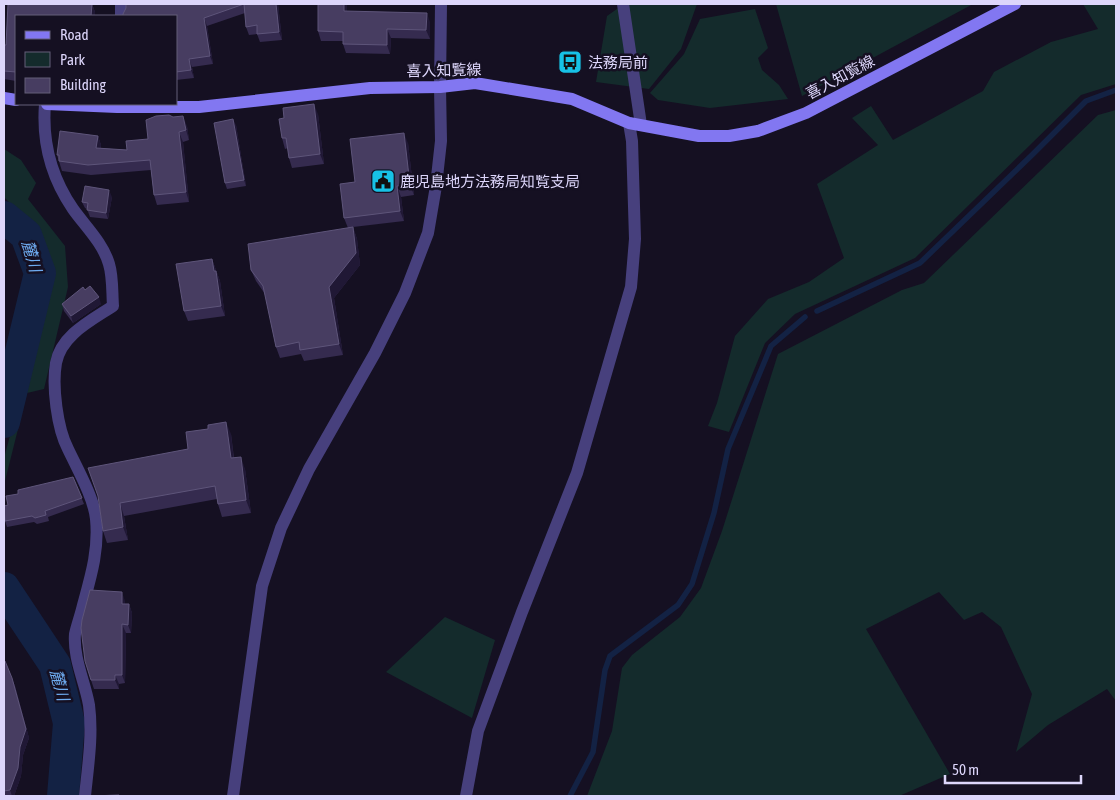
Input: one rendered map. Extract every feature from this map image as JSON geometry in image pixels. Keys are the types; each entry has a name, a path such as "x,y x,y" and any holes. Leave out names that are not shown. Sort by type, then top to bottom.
{"main road":[{"name":"喜入知覧線","path":"117,105 199,107 370,88 440,87 476,83 572,99 635,124 699,136 729,136 758,131 806,113 1015,4"}],"street":[{"path":"233,796 262,586 281,528 308,469 375,353 405,294 428,233 441,141 441,4"},
{"path":"466,796 478,731 522,612 577,473 631,287 635,239 632,141 635,124 623,4"},
{"path":"46,105 44,135 49,157 61,189 96,240 109,264 114,306 76,332 64,343 56,364 56,399 60,427 66,447 82,476 96,517 97,549 94,567 75,635 77,653 89,705 90,730 85,796"}],"green space":[{"path":"624,4 697,4 681,49 649,89 596,82 607,16"},
{"path":"776,4 973,4 802,96"},
{"path":"1083,4 1116,4 1116,84 1081,95 915,258 795,314 765,343 729,432 708,426 717,403 735,336 768,299 809,282 844,258 817,184 878,145 852,118 871,106 893,140 983,91 994,72 1051,42 1098,29"},
{"path":"755,9 768,48 758,58 762,70 779,85 788,99 710,108 658,100 650,93 684,54 700,19"},
{"path":"1116,110 1116,701 1107,689 1048,725 1016,752 1032,694 1001,627 982,612 964,620 939,592 866,629 950,774 899,796 587,796 612,731 622,668 632,655 680,617 701,588 722,531 778,354 902,290 924,283 1098,115"},
{"path":"4,149 21,160 36,183 28,199 65,246 68,287 44,389 27,393 4,485 4,458 35,343 49,271 38,232 4,197"},
{"path":"445,617 495,640 472,718 386,672"}],"building":[{"path":"8,4 92,4 91,15 15,15 15,72 4,71 4,45 6,45"},
{"path":"126,4 244,4 204,18 210,56 189,59 191,70 178,72 178,15 123,15"},
{"path":"244,4 276,4 279,32 257,34 257,25 246,27"},
{"path":"318,4 344,4 344,11 427,13 426,30 387,29 387,45 343,44 343,32 318,31"},
{"path":"314,104 320,154 289,158 286,138 282,138 279,119 284,118 283,108"},
{"path":"169,115 173,117 183,116 186,130 179,132 186,192 154,195 150,160 88,165 59,161 59,155 57,155 60,131 98,136 96,148 127,150 126,141 148,139 146,120 156,116"},
{"path":"233,119 244,180 225,183 214,123"},
{"path":"404,133 410,185 397,186 400,211 344,218 340,184 355,182 350,139"},
{"path":"85,186 109,190 106,213 87,210 88,203 82,202"},
{"path":"353,227 356,253 329,287 339,344 300,350 299,342 276,347 263,286 251,270 248,244"},
{"path":"212,259 214,271 216,271 221,306 184,311 176,264"},
{"path":"90,286 99,297 71,316 62,304 83,287 85,290"},
{"path":"226,422 231,458 241,457 246,500 218,504 215,486 120,503 123,527 103,531 98,496 88,468 188,449 186,432 208,429 208,425"},
{"path":"73,477 82,498 45,511 46,515 5,521 4,506 8,505 6,496 18,494 18,490"},
{"path":"90,590 122,592 122,604 129,604 128,625 122,624 122,675 115,675 115,680 91,680 85,661 81,628"},
{"path":"4,661 12,678 26,729 20,747 18,768 10,790 4,791"}],"waterway":[{"path":"817,311 920,263 1086,101 1116,90"},
{"name":"麓川","path":"4,217 26,235 40,273 4,422"},
{"path":"570,796 593,752 605,670 610,656 678,605 692,584 714,513 728,449 771,346 805,317"},
{"name":"麓川","path":"4,588 55,665 69,723 63,796"}],"place":[{"name":"法務局前","path":"570,62"},
{"name":"鹿児島地方法務局知覧支局","path":"383,181"}]}
